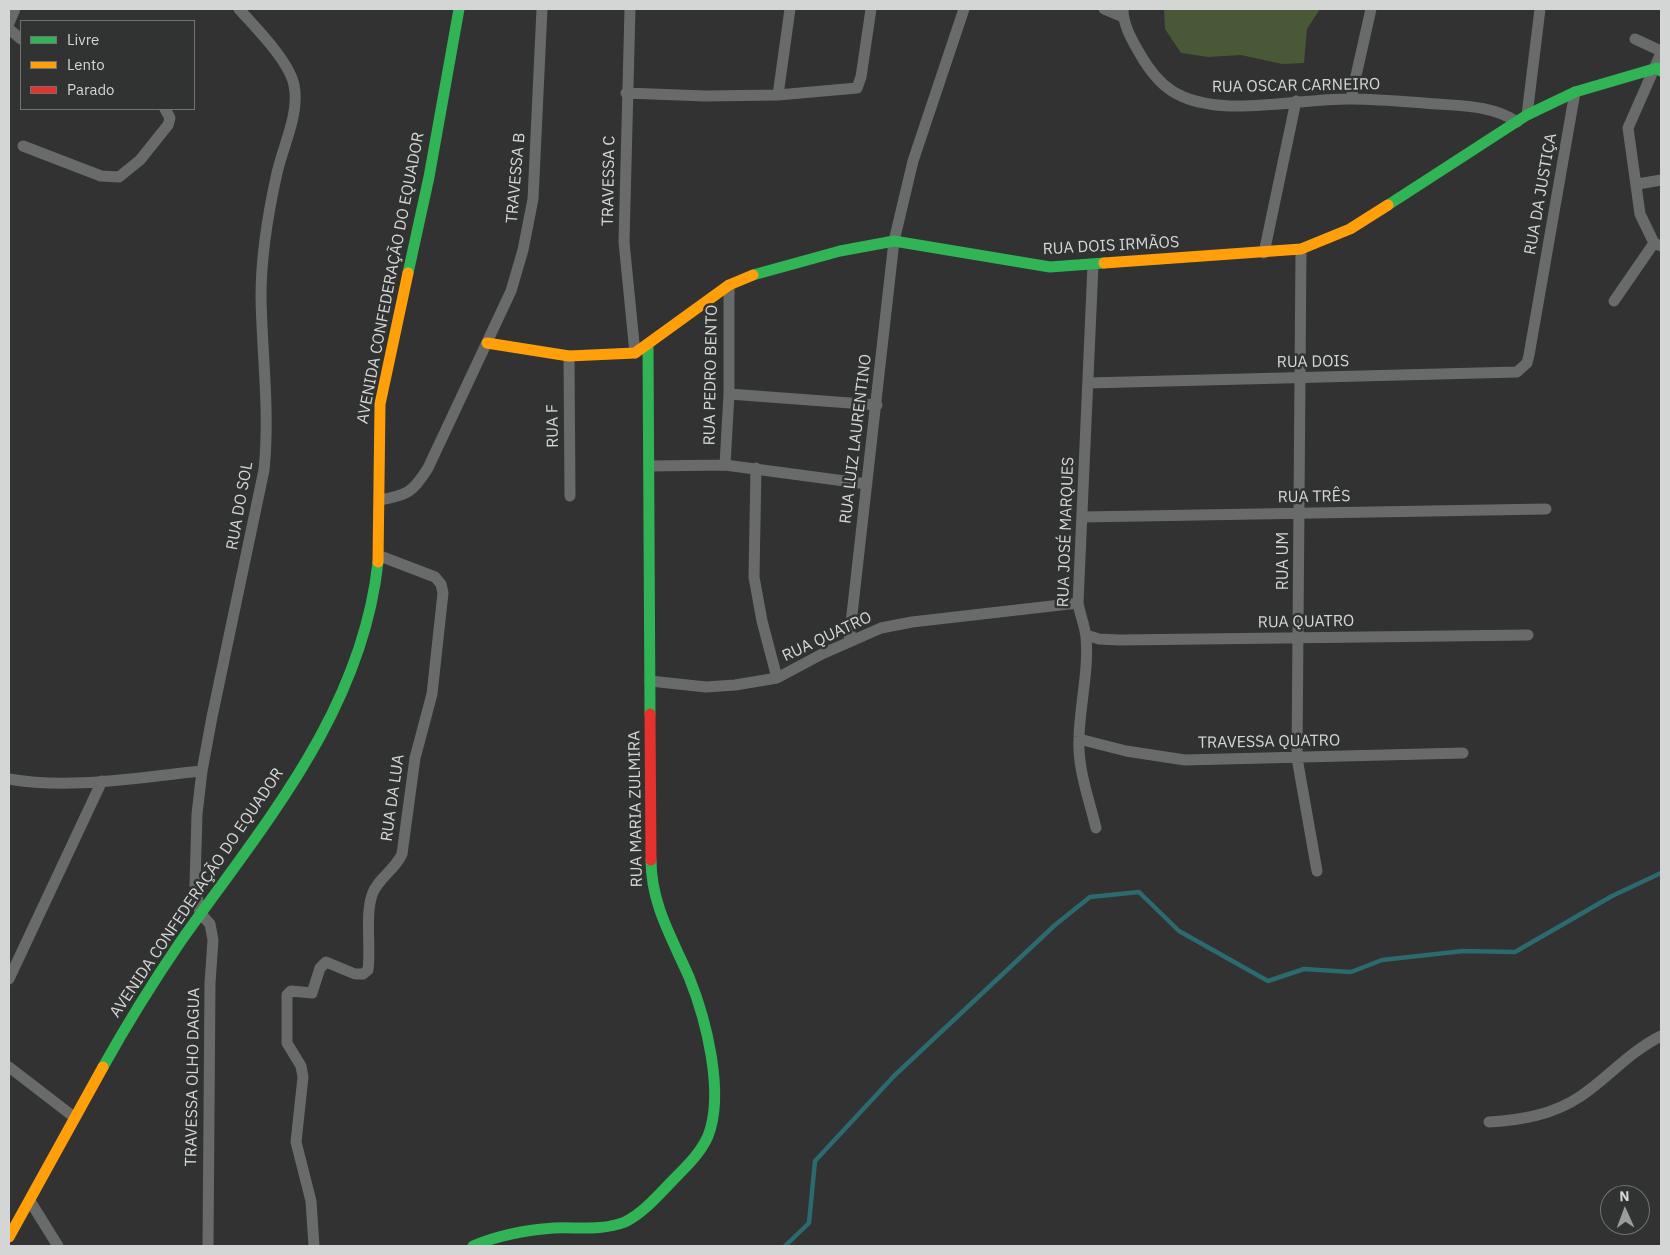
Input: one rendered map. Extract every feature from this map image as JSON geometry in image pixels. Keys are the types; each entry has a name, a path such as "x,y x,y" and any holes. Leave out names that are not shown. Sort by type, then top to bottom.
{"street":[{"path":"9,23 15,9"},
{"name":"RUA DO SOL","path":"200,913 195,885 194,856 202,771 264,470 267,437 262,320 263,260 272,194 295,102 294,84 287,67 239,9"},
{"name":"AVENIDA CONFEDERAÇÃO DO EQUADOR","path":"9,1237 121,1034 200,913 273,814 339,704 354,666 374,597 380,556 378,447 380,405 424,201 459,9"},
{"name":"TRAVESSA B","path":"380,500 407,494 422,479 518,273 533,199 542,9"},
{"name":"TRAVESSA C","path":"630,9 626,93 624,242 635,353"},
{"path":"778,95 790,9"},
{"path":"626,93 705,96 778,95 857,88 863,69 871,9"},
{"name":"RUA LUIZ LAURENTINO","path":"848,641 877,405 894,241 913,161 964,9"},
{"path":"1104,9 1123,13"},
{"path":"1351,98 1371,9"},
{"path":"1522,119 1540,9"},
{"name":"RUA OSCAR CARNEIRO","path":"1123,13 1130,38 1145,64 1157,79 1171,91 1203,103 1251,105 1351,98 1483,108 1522,119"},
{"path":"9,29 20,39"},
{"path":"1614,301 1658,244 1640,214 1638,184 1628,128 1659,69 1661,52 1635,39"},
{"path":"1575,92 1659,69"},
{"name":"RUA DA JUSTIÇA","path":"1522,119 1575,92"},
{"name":"RUA DA JUSTIÇA","path":"1529,355 1575,92"},
{"path":"1264,252 1296,101"},
{"path":"23,146 101,176 119,177 140,160 168,124 170,118 166,110"},
{"name":"RUA DOIS IRMÃOS","path":"487,343 569,356 605,356 635,353 729,285 796,262 894,241 1050,267 1301,249 1319,244 1350,228 1522,119"},
{"path":"1638,184 1661,180"},
{"name":"RUA UM","path":"1301,249 1297,758 1317,872"},
{"name":"RUA JOSÉ MARQUES","path":"1093,265 1078,603 1080,620 1086,635 1079,738 1081,765 1096,828"},
{"name":"RUA PEDRO BENTO","path":"725,465 729,394 729,285"},
{"name":"RUA MARIA ZULMIRA","path":"474,1246 495,1237 520,1231 600,1229 622,1224 634,1217 699,1151 710,1129 714,1097 711,1057 703,1019 694,990 664,928 654,899 651,877 648,344"},
{"name":"RUA DOIS","path":"1088,383 1509,374 1521,370 1527,363 1529,355"},
{"name":"RUA F","path":"569,356 570,496"},
{"path":"729,394 877,405"},
{"path":"650,466 725,465 867,484"},
{"path":"756,468 754,577 759,606 777,678"},
{"name":"RUA TRÊS","path":"1083,518 1546,509"},
{"name":"RUA DA LUA","path":"314,1246 311,1201 296,1142 303,1077 301,1066 287,1043 287,994 291,991 312,993 318,972 324,963 333,964 355,974 363,974 368,970 372,894 394,868 404,846 415,758 432,694 441,630 443,593 441,584 435,577 380,556"},
{"name":"RUA QUATRO","path":"650,682 706,687 735,685 777,678 868,632 896,625 1078,603"},
{"name":"RUA QUATRO","path":"1086,635 1099,639 1119,640 1528,635"},
{"name":"TRAVESSA QUATRO","path":"1079,738 1126,751 1185,760 1463,752"},
{"path":"9,779 47,784 102,781 202,771"},
{"path":"9,979 102,781"},
{"name":"TRAVESSA OLHO DAGUA","path":"200,913 210,924 213,934 210,983 208,1246"},
{"path":"1489,1122 1532,1117 1564,1106 1582,1095 1633,1052 1661,1036"},
{"path":"9,1067 74,1117"},
{"path":"30,1201 58,1246"}],"green space":[{"path":"1164,9 1320,9 1307,29 1304,63 1282,64 1241,55 1208,57 1181,53 1165,29"}],"waterway":[{"path":"785,1246 809,1223 815,1161 894,1076 1055,925 1090,897 1139,892 1179,931 1268,981 1304,969 1351,972 1382,960 1463,951 1515,952 1612,896 1661,873"}],"traffic: fast":[{"path":"408,273 429,177 459,9"},
{"path":"1388,205 1527,115 1575,92 1657,68 1661,71"},
{"path":"753,275 840,251 894,241 1050,267 1104,263"},
{"path":"648,344 650,714"},
{"path":"103,1067 150,988 181,941 276,809 305,764 331,717 352,668 368,616 378,562"},
{"path":"473,1246 502,1236 522,1232 554,1228 598,1228 625,1222 646,1208 685,1168 698,1153 708,1136 713,1119 715,1099 714,1078 707,1034 689,977 659,906 652,876 651,860"}],"traffic: slow":[{"path":"1104,263 1301,249 1350,229 1388,205"},
{"path":"378,562 380,404 408,273"},
{"path":"487,343 569,356 635,353 729,285 753,275"},
{"path":"9,1237 103,1067"}],"traffic: jam":[{"path":"650,714 651,860"}]}
